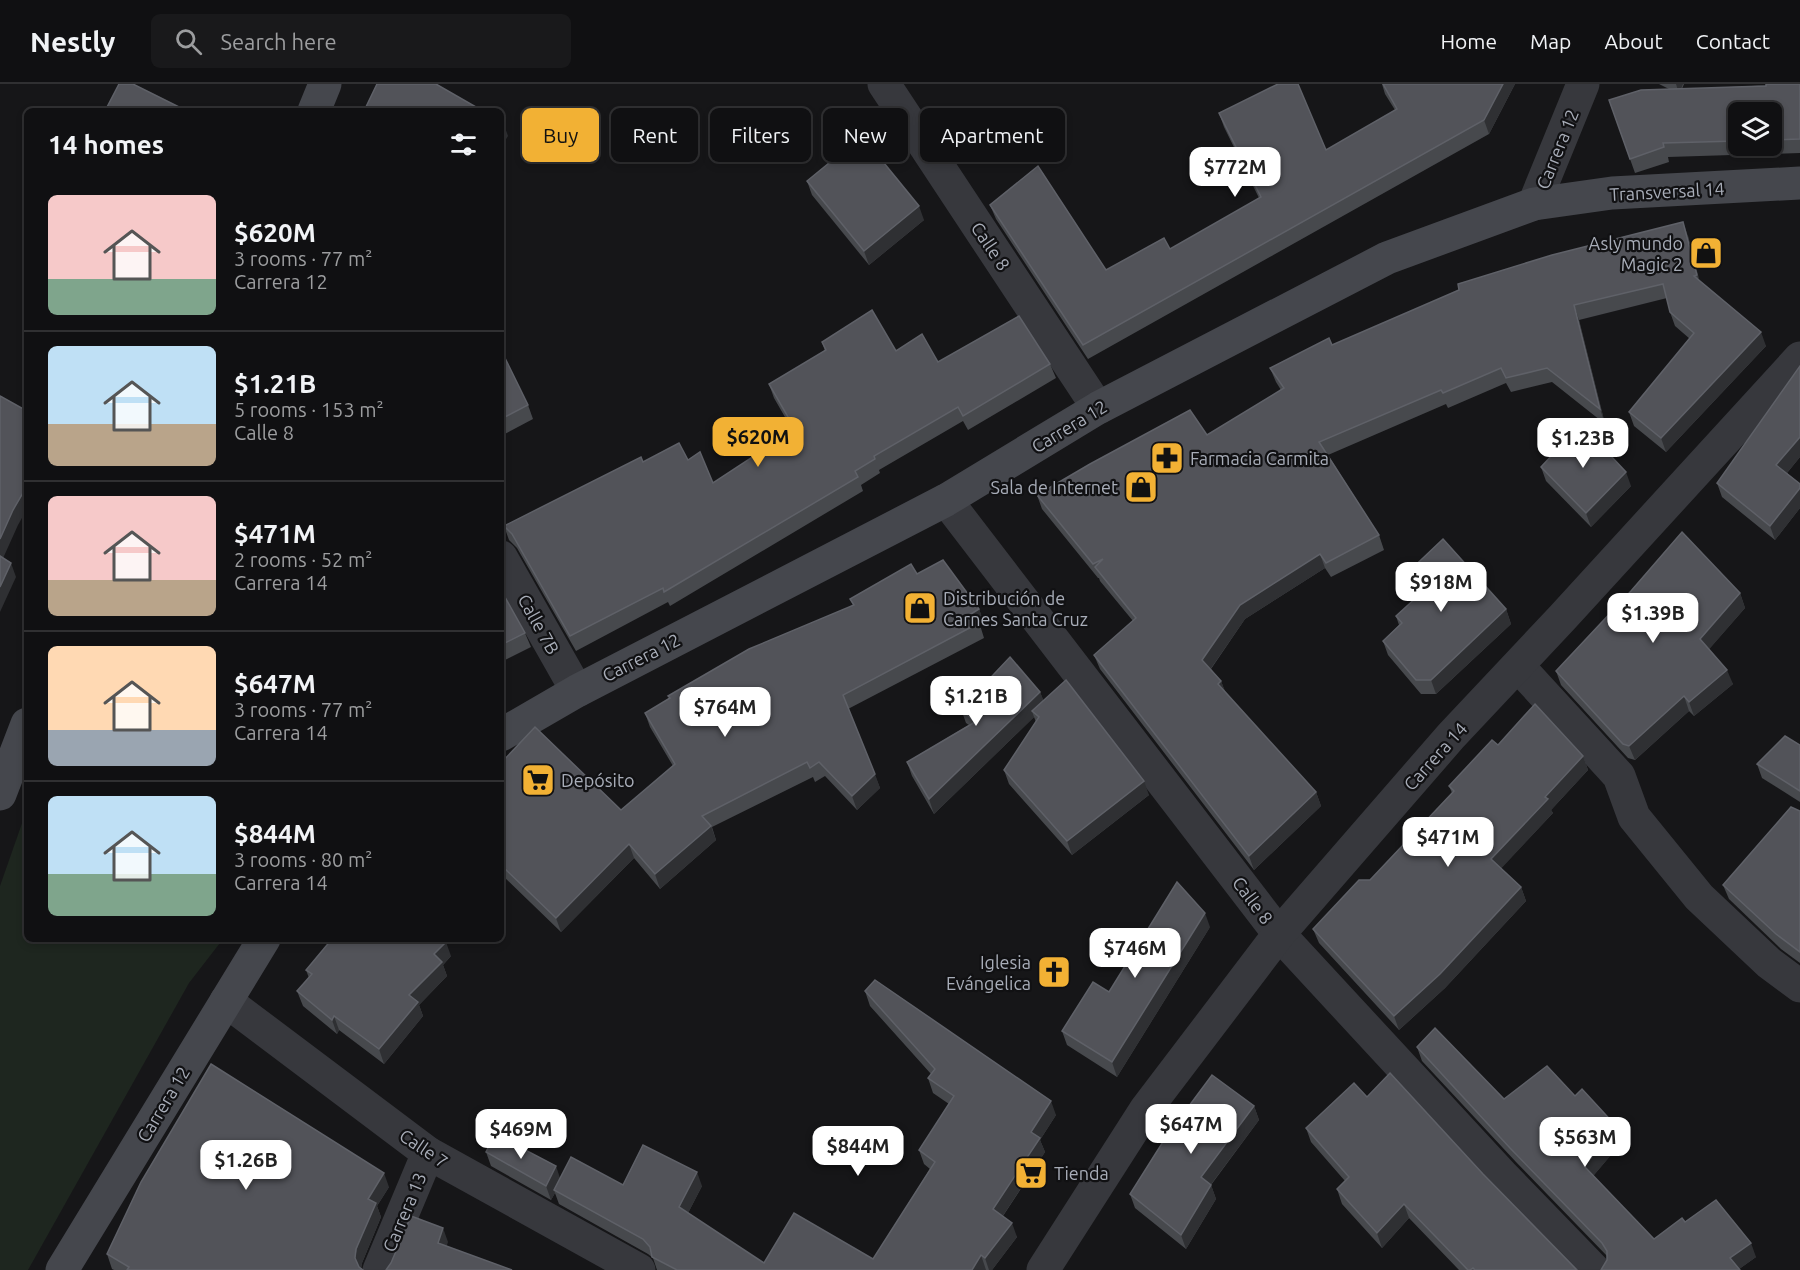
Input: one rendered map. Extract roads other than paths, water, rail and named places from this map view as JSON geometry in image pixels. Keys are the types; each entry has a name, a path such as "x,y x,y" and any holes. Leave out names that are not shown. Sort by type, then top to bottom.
{"street":[{"path":"315,108 326,84"},
{"name":"Calle 8","path":"884,84 1098,408"},
{"name":"Carrera 12","path":"504,733 577,691 946,500 1098,408 1387,258 1534,204 1583,84"},
{"name":"Transversal 14","path":"1534,204 1612,193 1800,183"},
{"name":"Carrera 14","path":"1043,1270 1146,1109 1279,934 1443,745 1800,358"},
{"name":"Calle 8","path":"946,500 1279,934 1502,1175 1594,1270"},
{"name":"Calle 7B","path":"504,562 577,691"},
{"path":"1518,666 1618,776 1634,817 1699,897 1769,963 1800,986"},
{"path":"0,794 24,732"},
{"name":"Carrera 12","path":"62,1270 262,942"},
{"name":"Calle 7","path":"226,1001 428,1153 639,1270"},
{"name":"Carrera 13","path":"379,1270 428,1153"}],"place":[{"name":"Asly mundo Magic 2","path":"1706,253"},
{"name":"Farmacia Carmita","path":"1167,458"},
{"name":"Sala de Internet","path":"1141,487"},
{"name":"Distribución de Carnes Santa Cruz","path":"920,608"},
{"name":"Depósito","path":"538,780"},
{"name":"Iglesia Evángelica","path":"1054,972"},
{"name":"Tienda","path":"1031,1173"}]}
